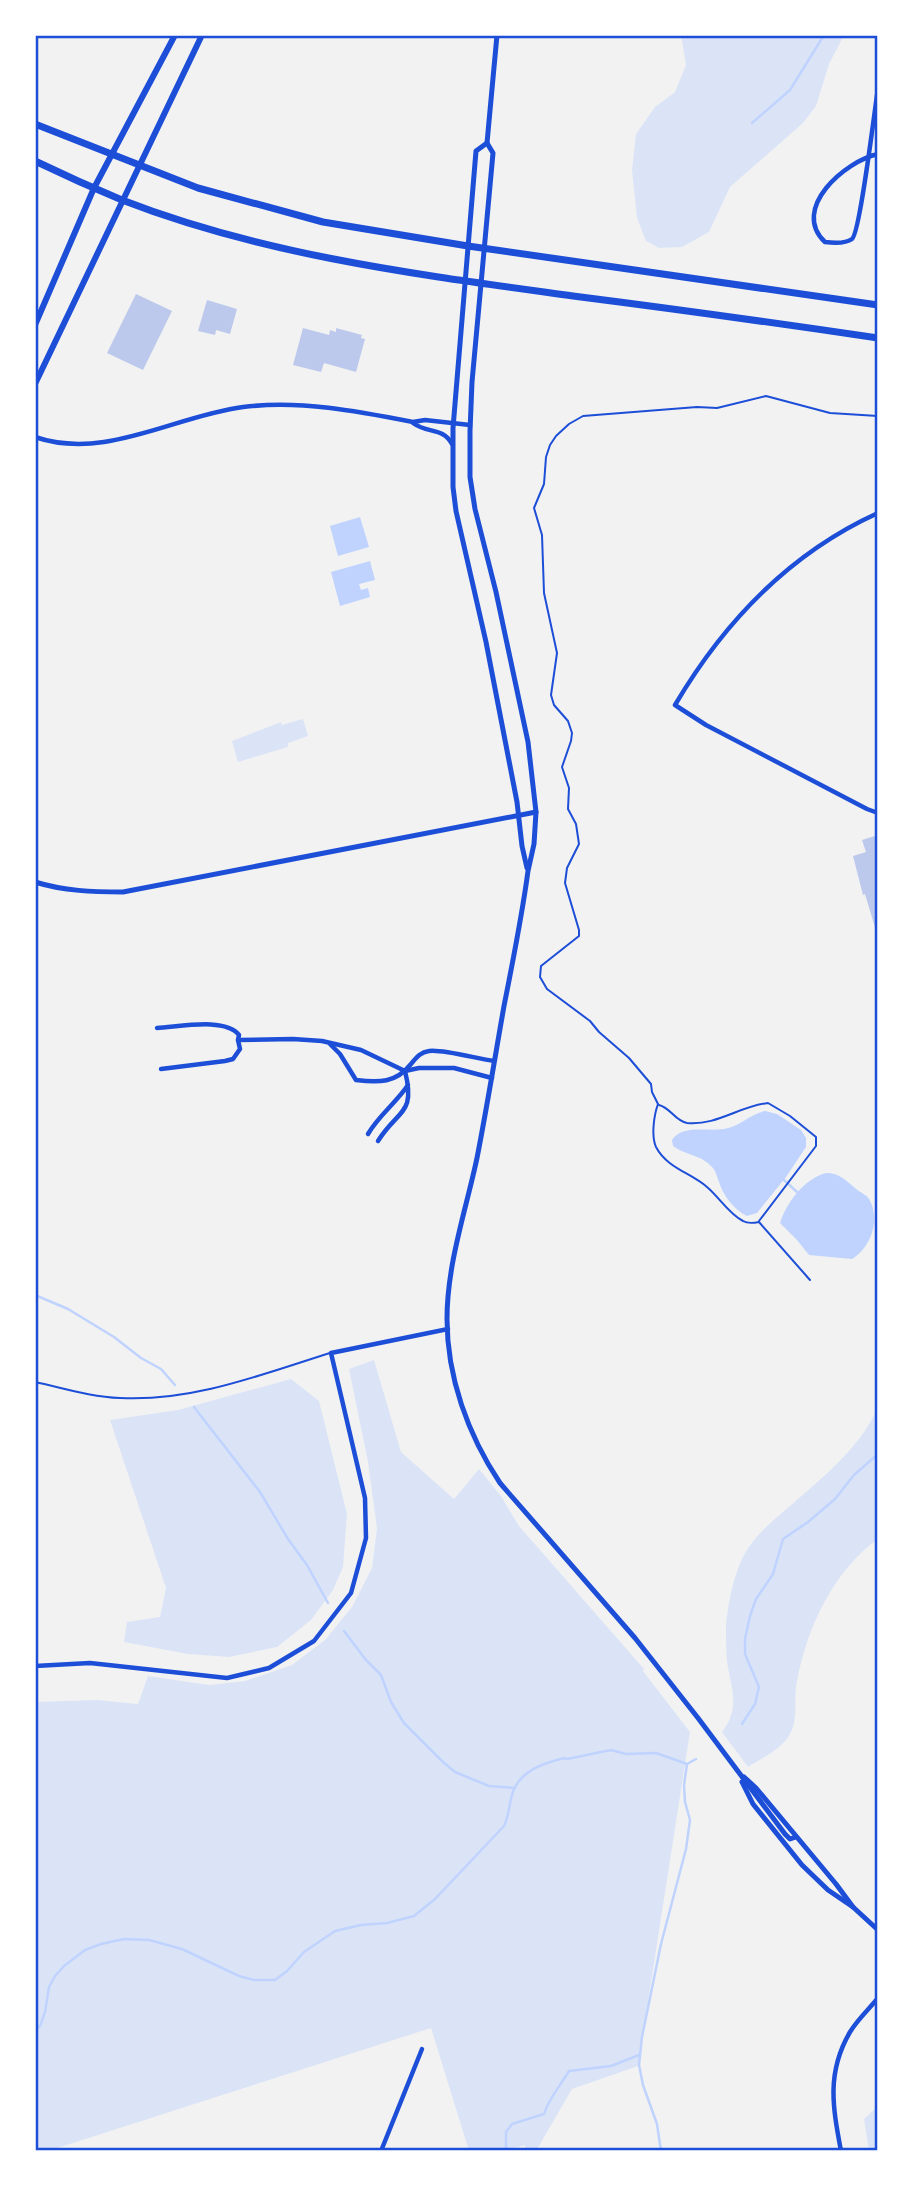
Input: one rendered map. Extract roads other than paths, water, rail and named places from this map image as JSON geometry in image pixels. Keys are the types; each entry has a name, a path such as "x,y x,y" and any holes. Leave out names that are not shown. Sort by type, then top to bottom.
{"main road":[{"path":"35,325 94,188 175,35"},
{"path":"35,384 202,35"},
{"path":"35,124 198,188 323,222 468,246 878,305"},
{"path":"35,161 123,200 204,227 323,257 482,284 878,338"}],"street":[{"path":"497,35 487,144 493,153 470,425 470,477 528,742 536,812 534,844 492,1077 450,1280 448,1329 457,1389 465,1417 492,1471 514,1500 635,1638 741,1776 756,1787 853,1907"},
{"path":"878,88 868,156 856,233 852,239 845,242 825,242 815,229 813,221 815,210 829,183 868,156 878,154"},
{"path":"487,144 476,151 452,444 456,511 486,642 528,871"},
{"path":"35,437 66,444 95,444 209,414 272,404 337,409 413,422 425,420 470,425"},
{"path":"413,422 421,428 448,436 452,444"},
{"path":"878,513 814,549 764,590 718,640 675,705 706,725 878,813"},
{"path":"35,882 92,892 123,892 536,812"},
{"path":"157,1028 223,1024 234,1028 239,1035 238,1054 225,1061 161,1069"},
{"path":"238,1041 293,1039 329,1042 361,1049 405,1071 442,1068 492,1077"},
{"path":"329,1042 356,1080 392,1080 405,1071 419,1055 429,1051 494,1061"},
{"path":"379,1141 407,1106 408,1084 405,1071"},
{"path":"368,1134 375,1121 402,1094 408,1084"},
{"path":"386,1111 393,1121"},
{"path":"35,1666 90,1663 227,1678 269,1668 314,1641 351,1593 366,1538 365,1498 331,1353 448,1329"},
{"path":"741,1776 753,1804 802,1865 878,1930"},
{"path":"841,2151 834,2108 833,2078 837,2058 850,2031 878,1998"},
{"path":"381,2151 422,2049"}],"lane":[{"path":"35,1382 120,1398 174,1396 209,1390 331,1353"}],"water":[{"path":"360,517 369,547 338,556 330,526"},
{"path":"370,561 375,580 359,584 361,590 368,588 370,597 340,606 331,572"},
{"path":"765,1111 777,1114 801,1130 806,1138 806,1147 757,1213 747,1216 726,1197 712,1167 673,1146 672,1140 689,1130 729,1128"},
{"path":"826,1173 835,1174 868,1197 872,1207 874,1224 869,1240 852,1259 809,1255 780,1223 797,1192 811,1180"}],"waterway":[{"path":"752,123 790,90 824,35"},
{"path":"784,1180 797,1192"},
{"path":"35,1295 68,1309 114,1337 141,1358 161,1369 175,1385"},
{"path":"194,1407 260,1492 328,1603"},
{"path":"742,1724 755,1704 759,1687 745,1654 750,1616 756,1599 773,1574 783,1539 835,1499 854,1475 878,1454"},
{"path":"344,1631 381,1675 391,1702 404,1723 443,1762 455,1772 489,1786 515,1788"},
{"path":"35,2030 40,2026 49,1987 55,1976 85,1950 124,1939 149,1940 182,1949 239,1976 254,1980 275,1980 304,1952 335,1931 414,1916 435,1899 504,1826 515,1787 524,1776 536,1768 564,1758 611,1750 626,1754 656,1753 687,1764"},
{"path":"687,1764 696,1759"},
{"path":"661,2151 657,2124 639,2065 661,1944 686,1849 690,1820 684,1785 687,1764"},
{"path":"506,2151 506,2132 512,2124 544,2114 569,2071 611,2066 639,2055"}]}
